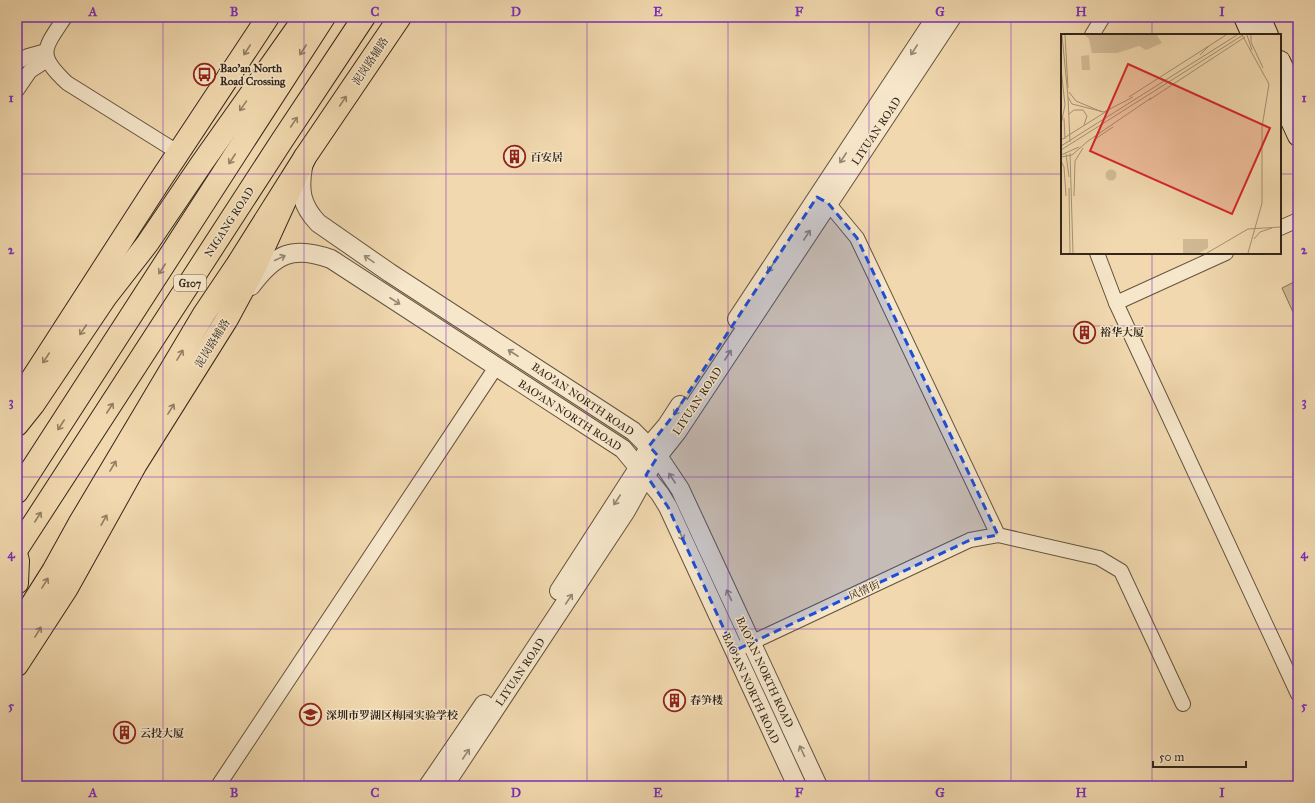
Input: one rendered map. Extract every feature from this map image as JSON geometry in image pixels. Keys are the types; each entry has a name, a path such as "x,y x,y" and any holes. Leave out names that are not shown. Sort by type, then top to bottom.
{"main road":[{"path":"17,402 268,17"},
{"path":"17,425 33,405 105,298 147,244 305,17"},
{"name":"G107","path":"17,492 324,17"},
{"name":"NIGANG ROAD","path":"17,549 96,430 280,142 364,17"},
{"name":"泥岗路辅路","path":"17,665 66,588 136,464 228,319 254,269 305,156 400,17"},
{"path":"1244,17 1252,34"},
{"path":"1260,17 1268,34"},
{"path":"1281,62 1298,100"},
{"path":"105,298 126,258 184,163 216,97"},
{"path":"1281,99 1298,136"},
{"path":"204,314 274,171 280,142"},
{"path":"17,628 53,571 79,524 204,314 237,266 305,156"},
{"path":"17,557 17,583"}],"street":[{"path":"17,90 30,71 47,56 50,40 65,17"},
{"name":"LIYUAN ROAD","path":"428,786 642,471 654,451 677,432 936,17"},
{"name":"LIYUAN ROAD","path":"823,200 952,17"},
{"path":"1093,34 1103,17"},
{"path":"17,62 28,56 47,56"},
{"path":"47,56 56,72 67,83 179,153"},
{"name":"BAO’AN NORTH ROAD","path":"305,156 301,180 301,191 304,203 310,214 318,223 390,273 624,425 654,451 680,489 818,786"},
{"path":"823,200 857,238 998,535 1099,558 1121,571 1183,704"},
{"path":"1281,228 1298,220"},
{"name":"BAO‘AN NORTH ROAD","path":"228,319 256,280 270,264 278,258 305,252 316,254 331,259 623,449 660,494 668,507 797,786"},
{"path":"1097,254 1116,303 1298,694"},
{"path":"1116,303 1224,254"},
{"path":"218,786 496,367"},
{"name":"LIYUAN ROAD","path":"444,786 626,512 642,471"},
{"name":"风情街","path":"734,651 970,540 998,535"}],"highlighted area":[{"path":"817,197 828,203 857,238 998,535 970,540 734,651 668,507 646,475 658,456 649,446 673,416"}],"shaded area":[{"path":"1298,280 1298,323 1282,288"}],"place":[{"name":"Bao'an North Road Crossing","path":"205,74"},
{"name":"百安居","path":"514,157"},
{"name":"裕华大厦","path":"1085,332"},
{"name":"春笋楼","path":"674,700"},
{"name":"深圳市罗湖区梅园实验学校","path":"311,715"},
{"name":"云投大厦","path":"125,733"}]}
